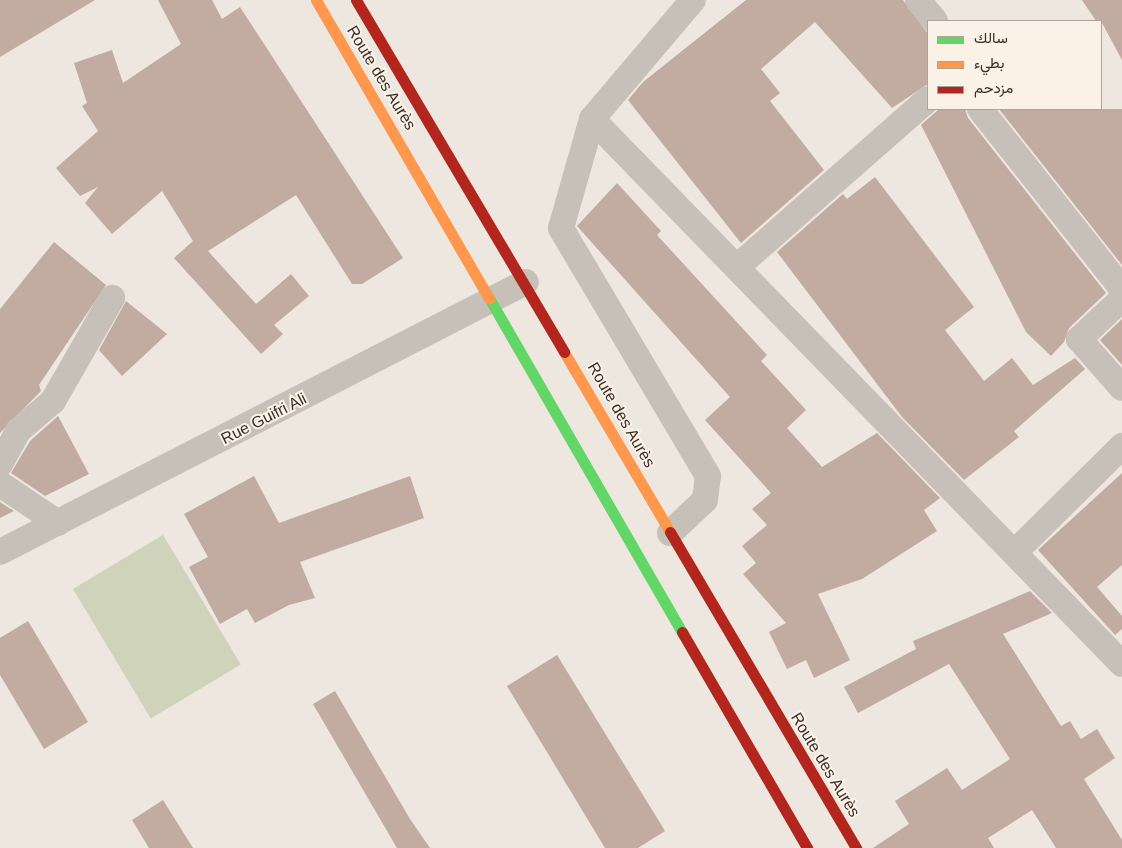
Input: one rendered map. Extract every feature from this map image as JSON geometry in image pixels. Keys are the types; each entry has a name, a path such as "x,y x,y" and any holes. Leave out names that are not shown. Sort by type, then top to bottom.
{"street":[{"name":"Route des Aurès","path":"316,0 494,302 807,848"},
{"name":"Route des Aurès","path":"356,0 526,282 670,533 856,848"},
{"path":"670,533 705,500 708,476 562,228 592,119 693,0"},
{"path":"918,0 934,20"},
{"path":"737,266 927,100"},
{"path":"981,110 1122,289"},
{"path":"592,119 1122,664"},
{"name":"Rue Guifri Ali","path":"0,552 494,302 526,282"},
{"path":"0,464 18,431 53,401 112,298"},
{"path":"1122,299 1079,339 1122,388"},
{"path":"1015,552 1122,446"},
{"path":"0,484 58,524"}],"green space":[{"path":"163,535 241,664 151,719 73,589"}],"building":[{"path":"0,0 95,0 0,57"},
{"path":"158,0 212,0 222,19 240,7 403,258 362,284 352,284 296,195 208,251 256,304 291,274 309,296 274,325 283,334 261,354 174,258 193,241 162,191 112,234 85,203 98,187 80,196 56,168 98,131 82,106 87,103 74,63 112,50 123,83 181,44"},
{"path":"746,0 903,0 927,33 927,85 892,108 815,22 761,69 780,93 770,101 824,170 741,243 628,100 643,82"},
{"path":"1082,0 1122,0 1122,60 1102,20 1095,20"},
{"path":"1122,109 1122,265 1000,110"},
{"path":"938,110 965,110 968,118 1106,293 1069,328 1064,342 1051,356 1026,332 921,125"},
{"path":"875,177 974,307 945,330 984,381 1012,358 1033,385 1075,358 1085,369 1014,431 1019,437 964,480 902,417 777,252 843,194 847,199"},
{"path":"617,183 661,231 657,235 767,355 761,361 806,410 787,428 822,467 877,433 940,498 924,510 937,531 862,579 818,594 850,660 814,678 806,660 787,669 769,632 786,623 743,574 756,563 742,546 767,525 752,509 771,493 705,420 730,397 577,226"},
{"path":"54,242 106,285 39,385 41,391 0,433 0,309"},
{"path":"126,301 167,334 122,376 99,350"},
{"path":"1122,319 1122,365 1100,340"},
{"path":"58,416 89,474 45,496 11,473 30,441"},
{"path":"1122,473 1122,565 1097,587 1122,616 1122,629 1115,635 1038,550"},
{"path":"254,476 279,523 410,476 424,518 300,562 315,598 289,605 255,623 247,609 220,624 189,567 208,557 184,514"},
{"path":"0,502 14,511 0,518"},
{"path":"1030,591 1052,613 1003,634 1061,726 1070,721 1081,739 1097,729 1115,758 1084,779 1122,840 1122,848 1056,848 1032,810 988,838 994,848 873,848 909,824 895,801 947,768 962,790 1010,759 949,664 858,713 844,687 916,649 913,641"},
{"path":"28,621 88,722 44,749 0,675 0,638"},
{"path":"557,655 665,831 638,848 605,848 507,686"},
{"path":"335,691 410,819 430,848 397,848 313,704"},
{"path":"163,800 193,848 149,848 132,820"}],"traffic: fast":[{"path":"489,298 682,632"}],"traffic: slow":[{"path":"316,0 489,298"},
{"path":"564,352 670,532"}],"traffic: jam":[{"path":"356,0 564,352"},
{"path":"670,532 856,848"},
{"path":"682,632 807,848"}]}
